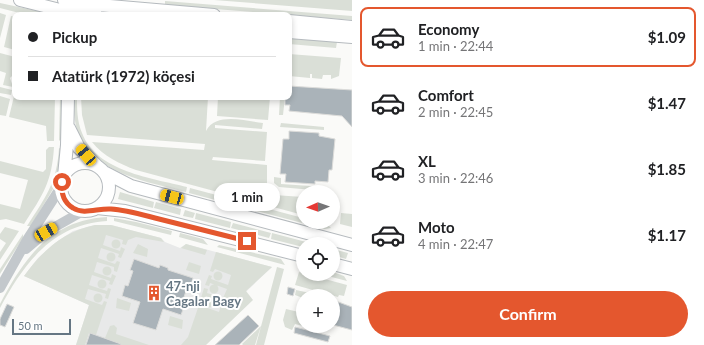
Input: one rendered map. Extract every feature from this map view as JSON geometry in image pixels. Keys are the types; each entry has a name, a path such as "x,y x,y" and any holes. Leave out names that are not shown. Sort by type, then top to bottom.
{"main road":[{"path":"20,0 65,12"},
{"path":"64,0 182,12"},
{"path":"292,21 352,27"},
{"path":"292,32 352,37"},
{"path":"68,100 68,123 62,193 67,203 72,207 83,211 97,208 125,211 296,254"},
{"path":"68,123 79,148 108,178 109,192 107,198 97,208"},
{"path":"62,182 72,166 79,164 92,164 131,186 352,245"},
{"path":"340,266 352,269"}],"street":[{"path":"0,288 62,182"},
{"path":"19,256 46,232 83,211"}],"shaded area":[{"path":"214,0 352,0 352,11"},
{"path":"165,1 352,16 352,20 292,15 292,12 252,12 165,5"},
{"path":"0,3 42,12 15,12 0,8"},
{"path":"0,13 6,15 0,38"},
{"path":"11,16 12,49 4,47"},
{"path":"292,38 337,42 336,48 292,44"},
{"path":"0,53 12,56 12,76 10,78 12,87 3,85 6,73 0,71"},
{"path":"292,54 341,58 339,76 331,79 331,75 323,75 322,79 312,78 312,74 310,74 310,78 292,76"},
{"path":"0,87 12,90 11,95 0,93"},
{"path":"0,96 10,99 6,116 0,115"},
{"path":"13,100 55,100 54,141 47,141 46,126 9,117"},
{"path":"60,100 63,100 61,139 59,141"},
{"path":"73,100 77,100 78,120 82,133 89,146 100,157 127,171 187,187 186,192 140,180 109,167 96,158 86,147 78,133"},
{"path":"81,100 208,100 206,131 217,121 232,119 263,123 262,129 215,125 215,128 267,132 265,161 213,157 212,160 267,165 267,190 274,195 296,197 296,213 136,170 107,155 92,142 204,150 205,144 87,135 82,115"},
{"path":"218,100 270,100 268,120 217,116"},
{"path":"280,100 285,100 283,115 279,115"},
{"path":"281,123 324,127 324,130 280,127"},
{"path":"49,147 54,147 49,179 36,205 24,224 6,219 0,220 0,204 20,209 28,180 0,173 0,161 43,172 46,169 46,150"},
{"path":"59,148 61,149 56,184 31,226 27,226 45,198 53,181"},
{"path":"274,177 281,178 281,184 296,185 296,189 279,187 274,183"},
{"path":"190,188 296,216 296,221 189,193"},
{"path":"120,192 154,202 153,208 118,199"},
{"path":"156,202 181,209 180,215 154,208"},
{"path":"185,210 195,213 193,218 183,216"},
{"path":"196,213 231,222 230,228 195,219"},
{"path":"341,213 352,214 352,227 340,224"},
{"path":"107,217 107,221 88,224 71,230 56,238 42,249 30,261 19,276 0,308 0,304 19,271 42,244 70,225 87,220"},
{"path":"114,218 172,231 171,235 114,221"},
{"path":"233,223 271,233 269,238 231,228"},
{"path":"95,225 111,225 161,238 165,242 180,248 186,244 272,267 190,345 76,345 89,305 24,276 38,258 55,243 73,231"},
{"path":"95,225 111,225 161,238 164,242 136,237 128,240 126,245 122,244 123,240 106,235 103,245 120,251 121,247 125,249 121,258 118,257 119,254 101,248 98,258 115,264 117,261 120,262 117,272 114,271 114,267 97,262 94,272 111,278 112,274 116,276 112,285 109,284 110,281 92,275 89,285 107,291 108,288 111,289 108,299 105,298 106,294 88,289 85,299 102,305 104,301 107,302 96,335 89,333 85,345 76,345 89,305 24,276 38,258 55,243 73,232"},
{"path":"5,227 19,231 0,260 0,252 6,243 0,239 0,234"},
{"path":"180,233 203,239 208,245 179,237"},
{"path":"272,233 296,239 296,245 271,239"},
{"path":"23,234 23,238 0,274 0,269"},
{"path":"116,239 121,244 116,249 111,244"},
{"path":"138,244 148,249 147,257 133,253"},
{"path":"186,244 207,250 205,255 181,248"},
{"path":"219,245 281,259 285,265 217,247"},
{"path":"340,251 348,253 346,259 340,257"},
{"path":"111,252 116,257 111,262 106,257"},
{"path":"216,252 272,267 246,291 253,300 206,345 181,345 188,337 200,302 203,303 202,306 219,312 222,302 206,296 204,299 201,298 204,288 208,289 207,293 223,298 227,289 210,283 209,286 205,285 209,275 212,276 211,279 228,285 231,275 215,269 213,272 210,271"},
{"path":"189,262 201,266 199,274 186,270"},
{"path":"107,266 112,271 107,276 102,271"},
{"path":"277,267 284,269 264,345 256,345"},
{"path":"218,271 223,276 218,281 213,276"},
{"path":"340,275 344,276 347,281 340,279"},
{"path":"102,279 107,284 102,289 97,284"},
{"path":"296,281 332,281 347,285 344,296 340,295 340,289 309,289 295,285"},
{"path":"214,284 219,289 214,294 209,289"},
{"path":"98,293 103,298 98,303 93,298"},
{"path":"117,298 131,303 129,311 116,308"},
{"path":"209,298 214,303 209,308 204,303"},
{"path":"286,309 296,311 296,324 292,330 285,327 283,320"},
{"path":"170,316 183,320 182,329 168,325"},
{"path":"114,325 117,328 116,334 149,345 112,345 113,341 105,338 110,326"},
{"path":"261,326 255,345 242,344"}],"building":[{"path":"292,86 352,90 352,127 342,116 289,111 290,105 285,105 285,100 292,100"},
{"path":"289,131 319,133 319,136 335,139 332,170 329,170 328,182 315,181 315,184 285,182 286,174 280,174 283,139 289,139"},
{"name":"47-nji Cagalar Bagy","path":"134,259 159,268 160,265 168,268 168,270 193,278 190,289 187,288 182,303 185,304 181,315 163,309 156,330 133,323 140,302 122,296 125,285 128,286 133,271 130,270"},
{"path":"288,287 295,289 293,296 287,294"},
{"path":"340,303 352,307 352,330 340,327"},
{"path":"7,304 14,307 5,327 0,325 0,319"},
{"path":"248,315 259,326 239,345 215,345"},
{"path":"295,327 296,333 318,333 330,336 328,342 294,333"},
{"path":"90,333 121,344 121,345 86,345"}],"place":[{"name":"47-nji Cagalar Bagy","path":"154,293"}],"route":[{"path":"62,182 61,187 64,198 67,203 77,210 90,211 97,208 125,211 247,241"}]}
